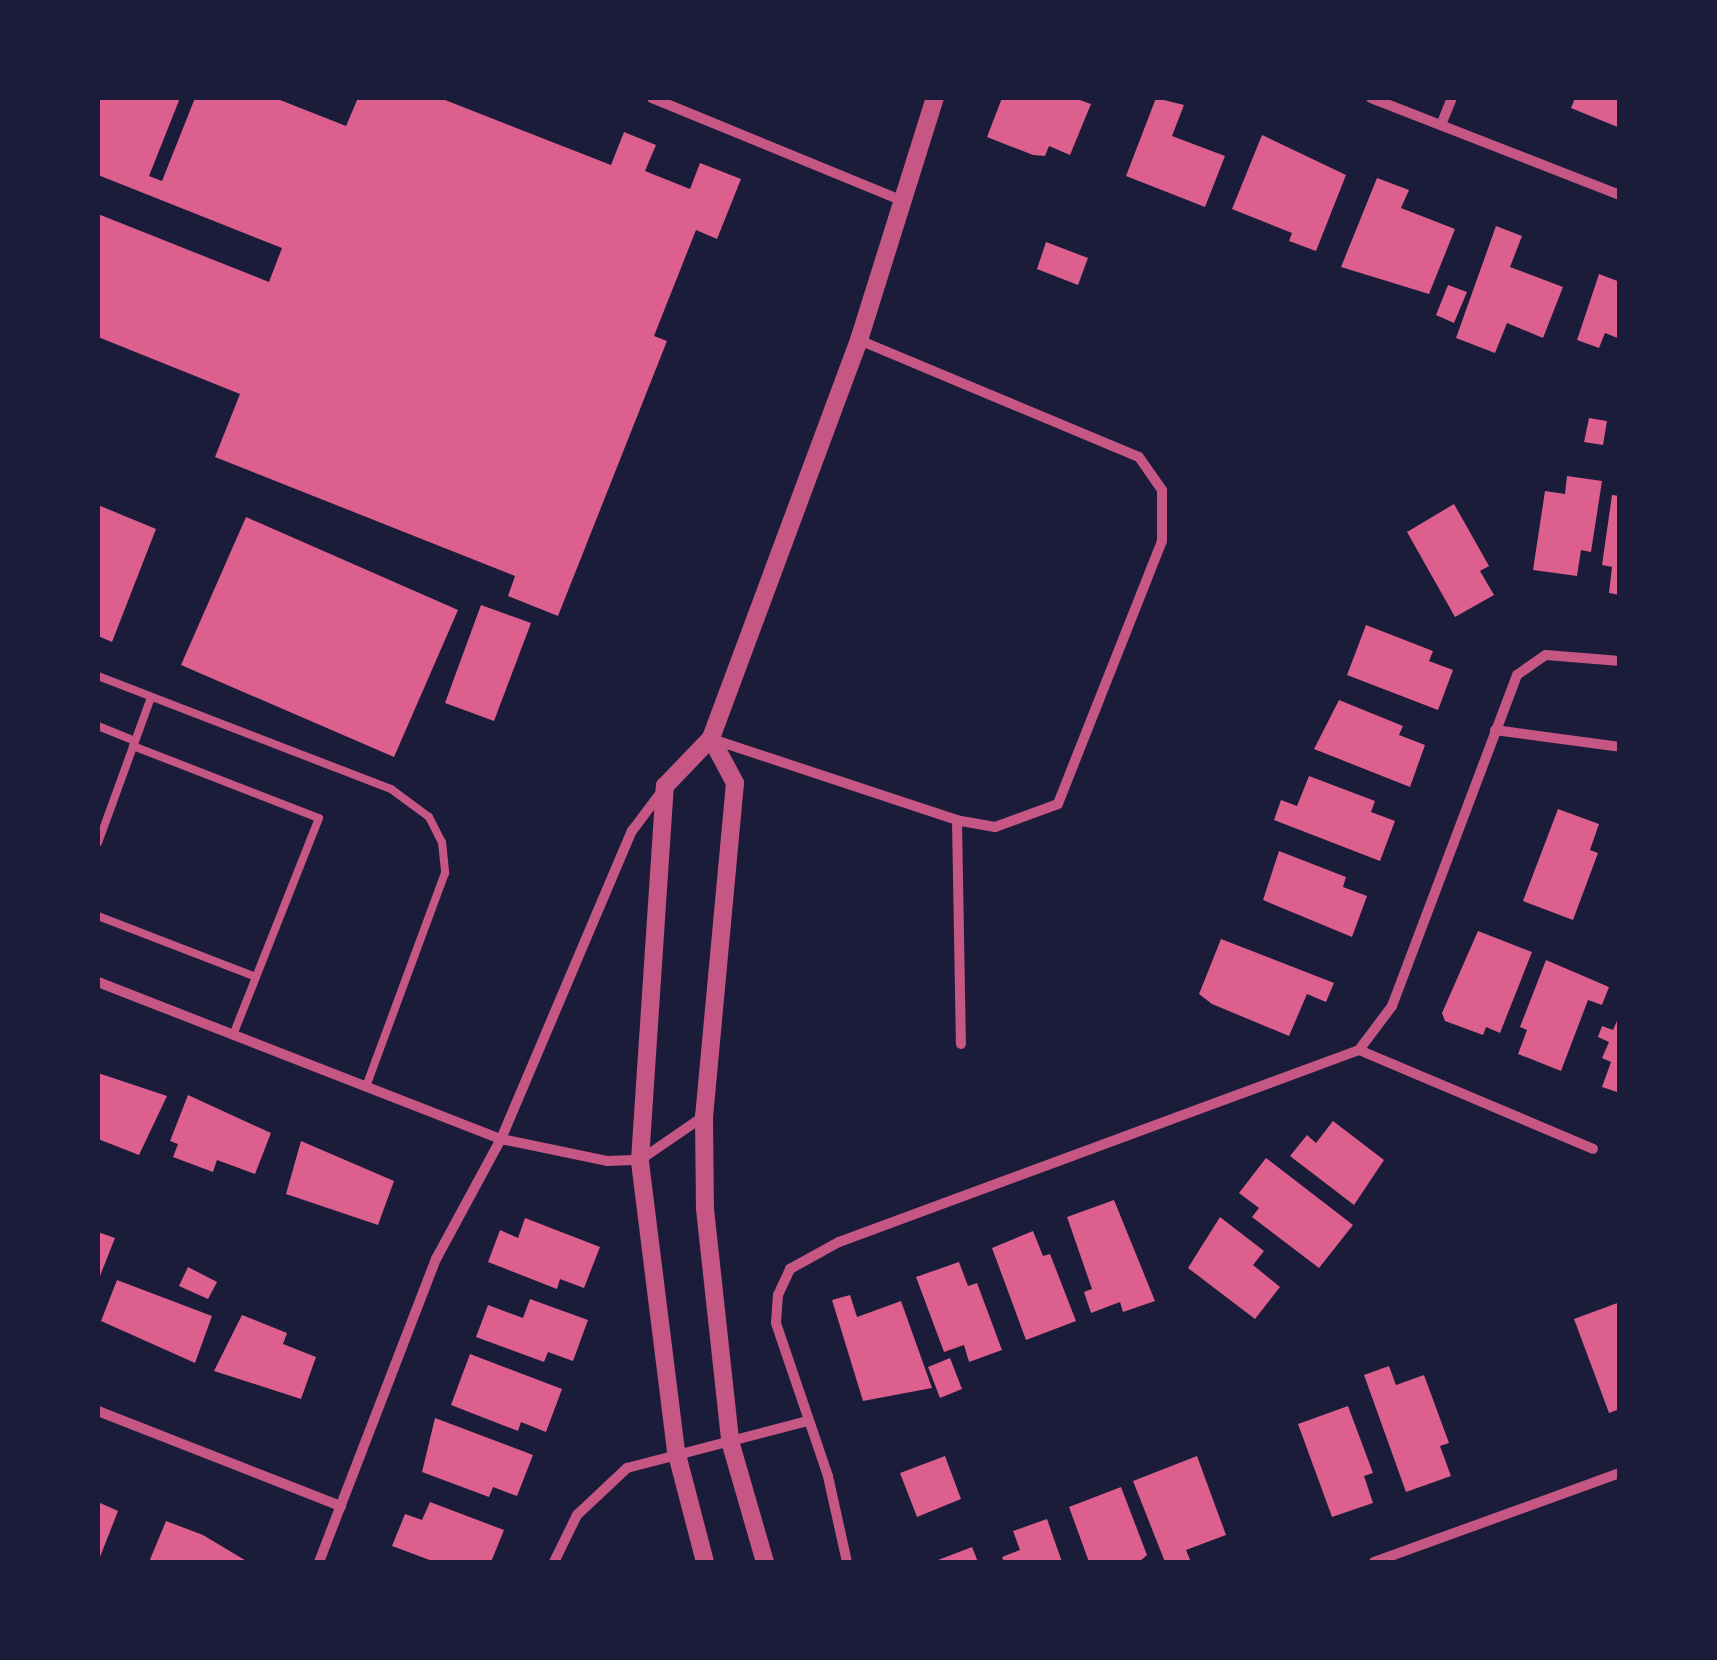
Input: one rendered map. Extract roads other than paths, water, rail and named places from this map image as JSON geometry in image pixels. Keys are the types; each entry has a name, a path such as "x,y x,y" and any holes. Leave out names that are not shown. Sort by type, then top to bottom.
{"street":[{"path":"652,98 900,200"},
{"path":"319,1562 436,1258 501,1139 632,831 666,786 711,738 859,340 935,98"},
{"path":"1371,98 1620,194"},
{"path":"1441,125 1452,98"},
{"path":"711,738 958,820 995,827 1058,804 1162,541 1162,490 1139,456 859,340"},
{"path":"847,1562 776,1323 783,1280 806,1256 839,1242 1359,1050 1392,1006 1509,688 1534,660 1565,653 1620,661"},
{"path":"1494,730 1620,748"},
{"path":"711,738 735,783 704,1116 705,1208 730,1440 765,1562"},
{"path":"666,786 640,1160 676,1451 705,1562"},
{"path":"958,820 961,1044"},
{"path":"98,982 501,1139 606,1161 640,1160 704,1116"},
{"path":"1359,1050 1593,1149"},
{"path":"98,1412 341,1506"},
{"path":"554,1562 577,1515 603,1485 627,1468 676,1451 808,1422"},
{"path":"1374,1562 1620,1474"}],"lane":[{"path":"98,676 391,789 419,806 436,828 445,859 442,883 366,1087"},
{"path":"98,842 151,697"},
{"path":"98,726 319,818 234,1035"},
{"path":"98,916 256,978"}]}
